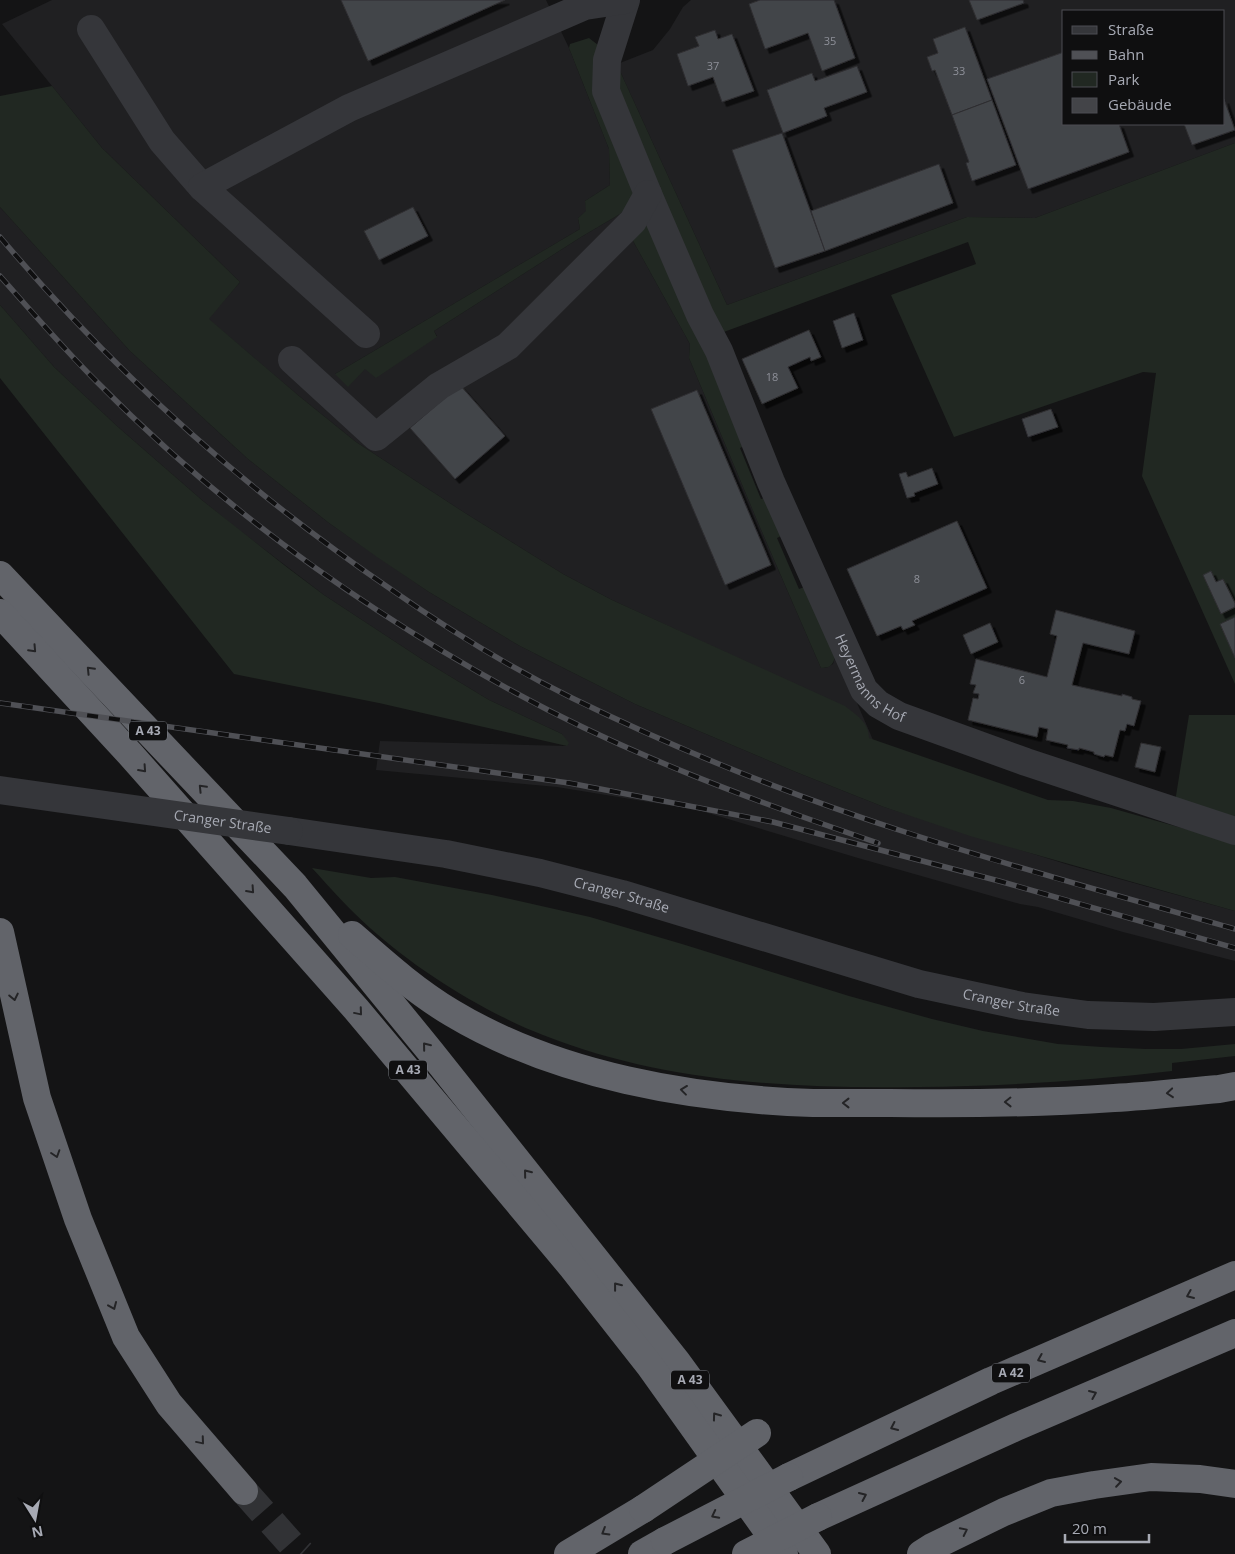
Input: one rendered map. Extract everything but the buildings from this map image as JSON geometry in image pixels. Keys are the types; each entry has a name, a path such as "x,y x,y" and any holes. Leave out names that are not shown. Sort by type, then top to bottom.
{"highway":[{"name":"A 43","path":"0,575 296,886 671,1355 817,1554"},
{"name":"A 43","path":"0,613 130,754 356,1009 554,1246 650,1366 784,1554"},
{"path":"296,886 408,983 452,1013 501,1038 554,1060 608,1076 665,1088 811,1102 1010,1102 1114,1098 1235,1086"},
{"path":"0,932 37,1098 78,1219 126,1337 170,1404 244,1491"},
{"name":"A 42","path":"642,1554 790,1477 991,1381 1235,1276"},
{"path":"746,1554 818,1517 1016,1427 1235,1334"},
{"path":"568,1554 643,1509 758,1433"},
{"path":"921,1554 932,1546 1004,1512 1051,1493 1151,1477 1200,1479 1235,1484"}],"street":[{"path":"202,187 349,108 585,6 626,0"},
{"name":"Heyermanns Hof","path":"626,0 607,60 606,92 700,315 719,351 771,482 864,690 878,704 899,716 1026,762 1235,831"},
{"path":"91,29 162,140 202,187 366,334"},
{"path":"292,360 376,437 439,386 508,346 633,221 648,194"},
{"name":"Cranger Straße","path":"0,790 446,854 540,873 622,894 919,984 1022,1006 1088,1015 1154,1017 1235,1012"}],"shaded area":[{"path":"52,0 546,0 569,48 609,149 610,185 585,201 587,211 578,218 580,229 335,374 365,369 437,336 434,331 620,214 690,344 689,358 821,668 826,668 833,664 835,652 873,740 757,667 612,600 563,574 465,513 356,442 208,319 240,282 102,148 2,24"},
{"path":"691,0 1235,0 1235,143 1035,218 967,217 727,305 619,69 620,63 653,50 670,29 683,7"},
{"path":"0,207 130,351 248,459 329,523 429,592 520,646 635,704 884,807 1069,865 1235,911 1235,961 1123,932 1038,907 1020,904 698,810 557,787 376,770 380,741 567,746 562,734 489,700 423,660 324,595 203,501 118,427 54,367 0,305"}],"green space":[{"path":"589,38 598,45 634,187 632,199 628,207 620,214 434,331 437,337 376,378 365,369 348,387 335,374 580,229 578,218 586,211 585,201 610,185 609,149 569,48 570,44"},
{"path":"619,69 727,305 967,217 1035,218 1235,143 1235,684 1142,476 1156,373 1143,372 954,437 891,295 976,264 968,242 721,333 615,83"},
{"path":"52,86 102,148 240,282 209,319 356,442 563,574 612,600 845,706 864,723 869,738 1048,800 1073,801 1111,808 1235,843 1235,911 970,836 884,807 796,772 635,704 520,646 429,592 377,557 329,523 248,459 130,351 0,207 0,96"},
{"path":"649,217 748,444 740,448 761,499 770,496 785,534 777,538 799,589 807,586 835,657 829,667 821,668 759,525 689,358 690,344 632,239"},
{"path":"0,305 54,367 118,427 203,501 288,568 324,595 423,660 489,700 562,734 569,743 567,746 379,703 234,674 0,378"},
{"path":"1189,715 1235,715 1235,823 1175,802"},
{"path":"312,868 371,878 395,877 492,895 590,917 849,996 983,1031 1058,1044 1102,1047 1181,1049 1235,1044 1235,1056 1172,1063 1172,1071 1140,1075 1045,1082 918,1087 775,1084 680,1073 588,1051 543,1035 498,1015 452,989 409,960 370,928"}],"tunnel":[{"path":"244,1491 302,1554"}],"railway":[{"path":"0,237 89,335 136,382 234,470 285,512 392,590 457,634 525,674 613,718 695,754 822,804 989,858 1235,929"},
{"path":"0,276 97,382 192,471 242,513 294,552 402,626 514,692 602,736 693,775 785,811 878,843"},
{"path":"0,703 569,783 773,822 999,881 1235,948"}]}
